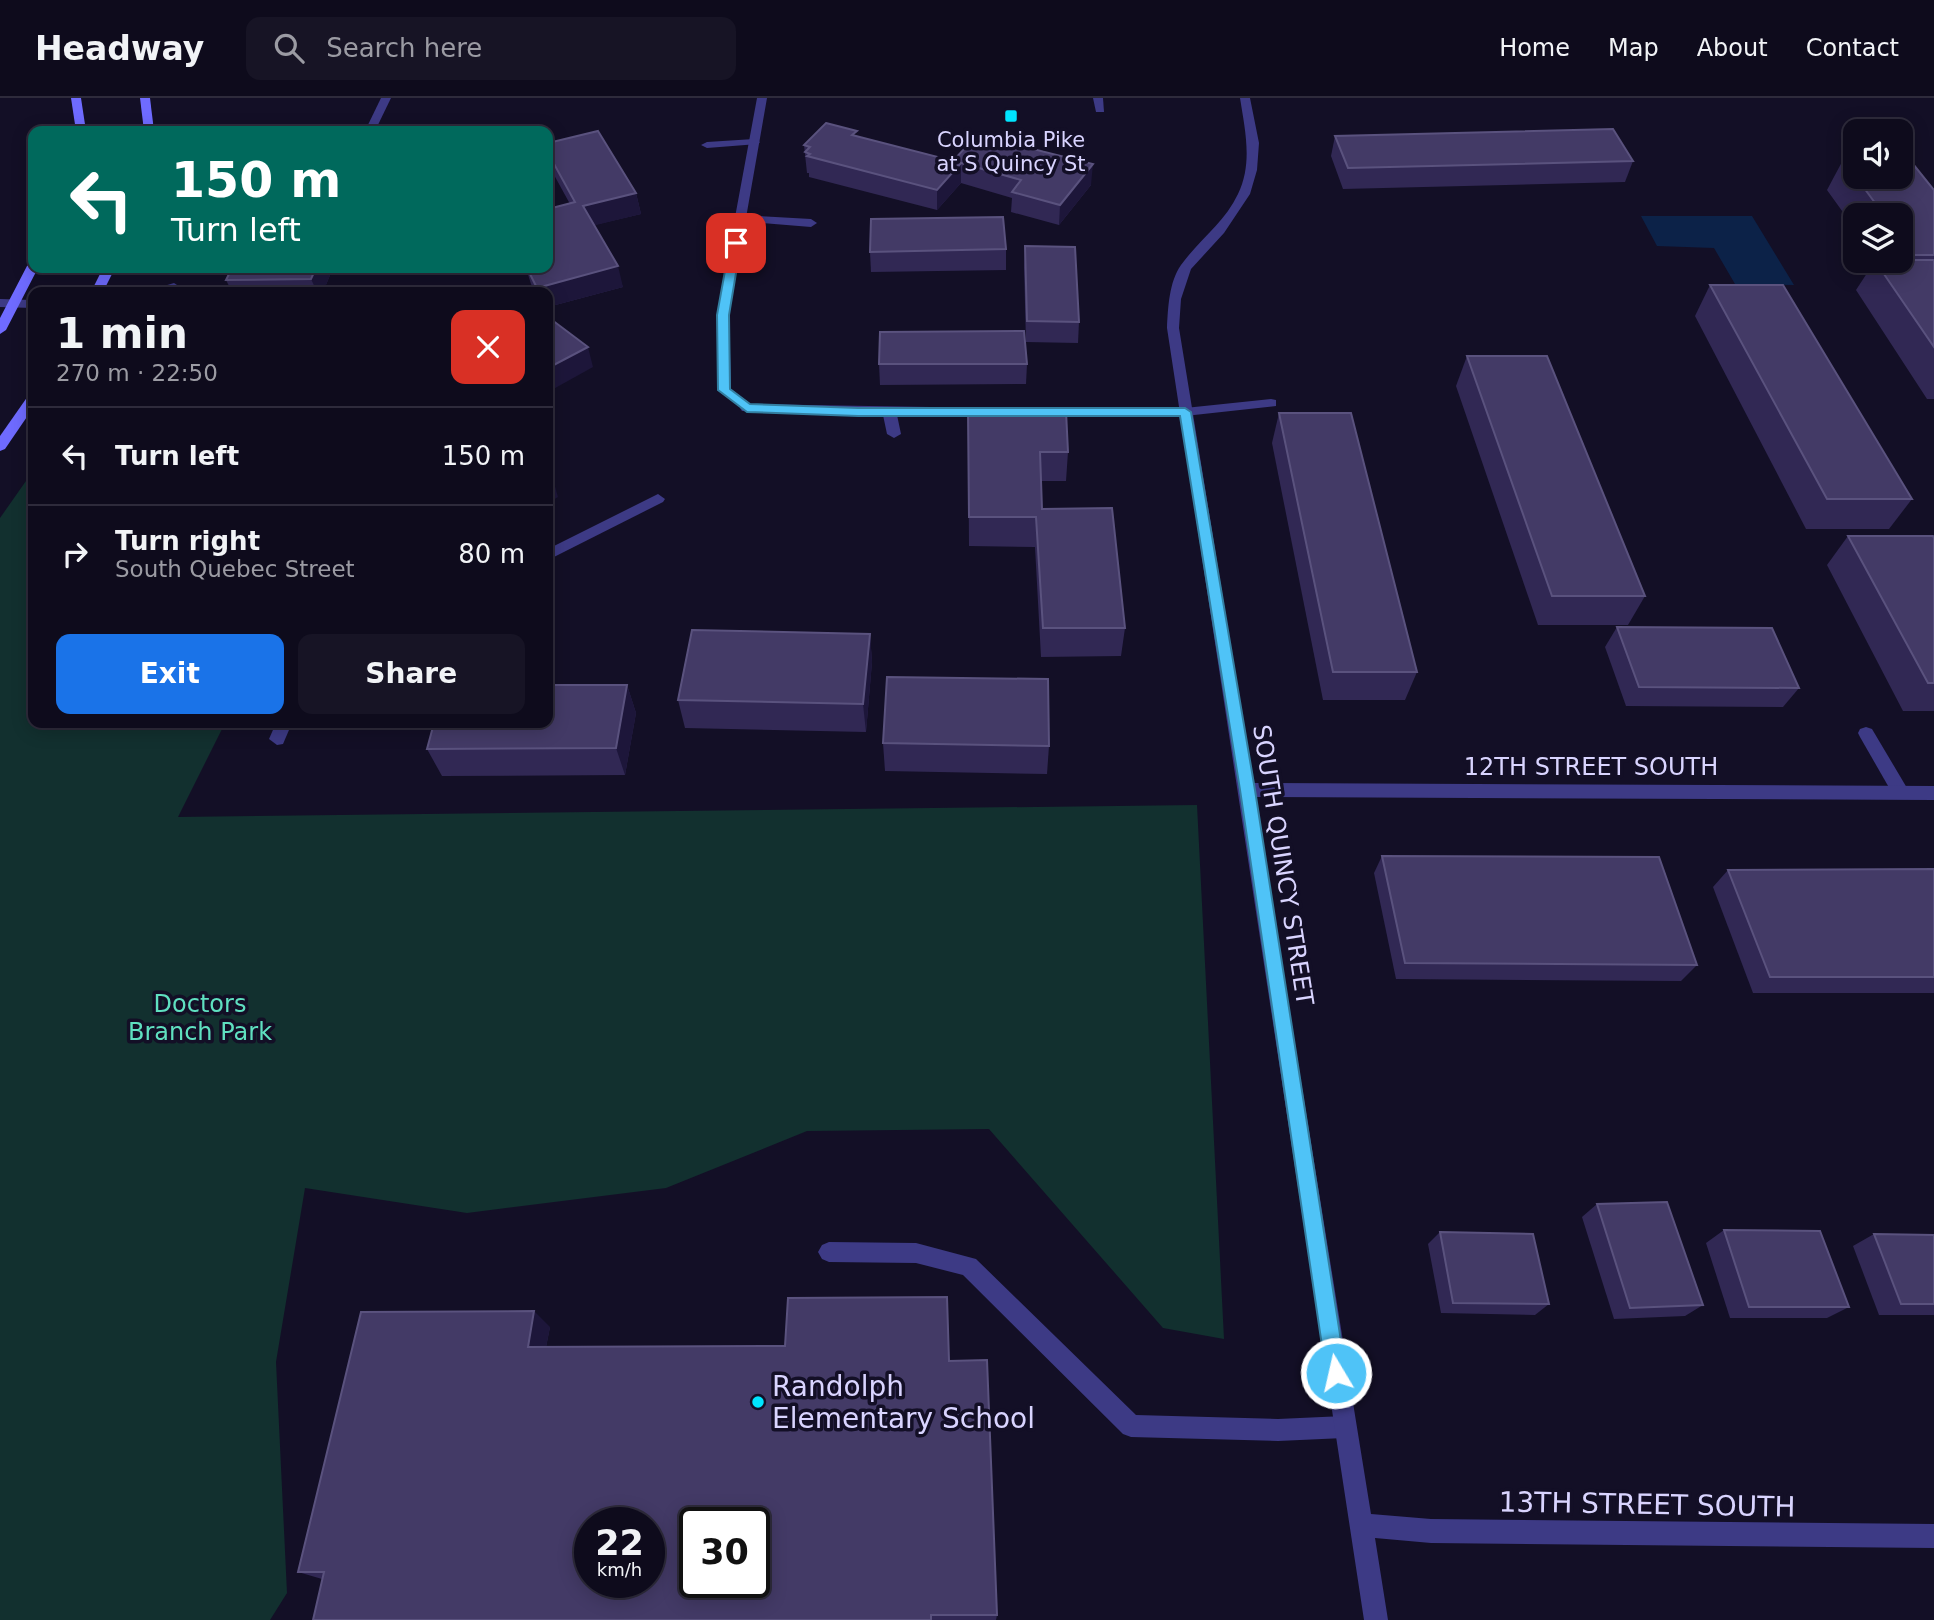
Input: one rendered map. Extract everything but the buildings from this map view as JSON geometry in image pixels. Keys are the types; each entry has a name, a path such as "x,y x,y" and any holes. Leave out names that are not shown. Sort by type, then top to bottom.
{"main road":[{"path":"76,98 80,126"},
{"path":"145,98 148,126"},
{"path":"0,330 30,273"},
{"path":"0,446 28,406"}],"street":[{"path":"372,126 386,98"},
{"path":"762,98 723,315 724,390 747,408 1185,412 1271,403"},
{"path":"1098,98 1100,110"},
{"name":"SOUTH QUINCY STREET","path":"1245,98 1253,143 1251,170 1244,194 1220,230 1185,268 1175,299 1173,328 1376,1620"},
{"path":"707,145 754,142"},
{"path":"740,219 811,223"},
{"path":"0,303 28,304"},
{"path":"889,411 894,434"},
{"path":"553,552 658,499"},
{"path":"276,739 282,728"},
{"path":"1866,733 1901,793"},
{"name":"12TH STREET SOUTH","path":"1247,790 1934,793"},
{"path":"829,1252 916,1253 969,1266 1131,1426 1278,1430 1345,1427"},
{"name":"13TH STREET SOUTH","path":"1360,1525 1431,1531 1934,1536"}],"green space":[{"name":"Doctors Branch Park","path":"28,478 28,728 222,728 178,817 1197,805 1224,1339 1163,1328 989,1129 807,1131 666,1188 467,1213 305,1188 276,1362 287,1593 270,1620 0,1620 0,518"}],"water":[{"path":"1641,216 1752,216 1794,285 1735,284 1714,248 1657,246"}],"place":[{"name":"Columbia Pike at S Quincy St","path":"1011,116"},
{"name":"Randolph Elementary School","path":"758,1402"}],"route":[{"path":"736,243 723,315 724,390 747,408 858,412 1185,412 1247,790 1336,1373"}]}
